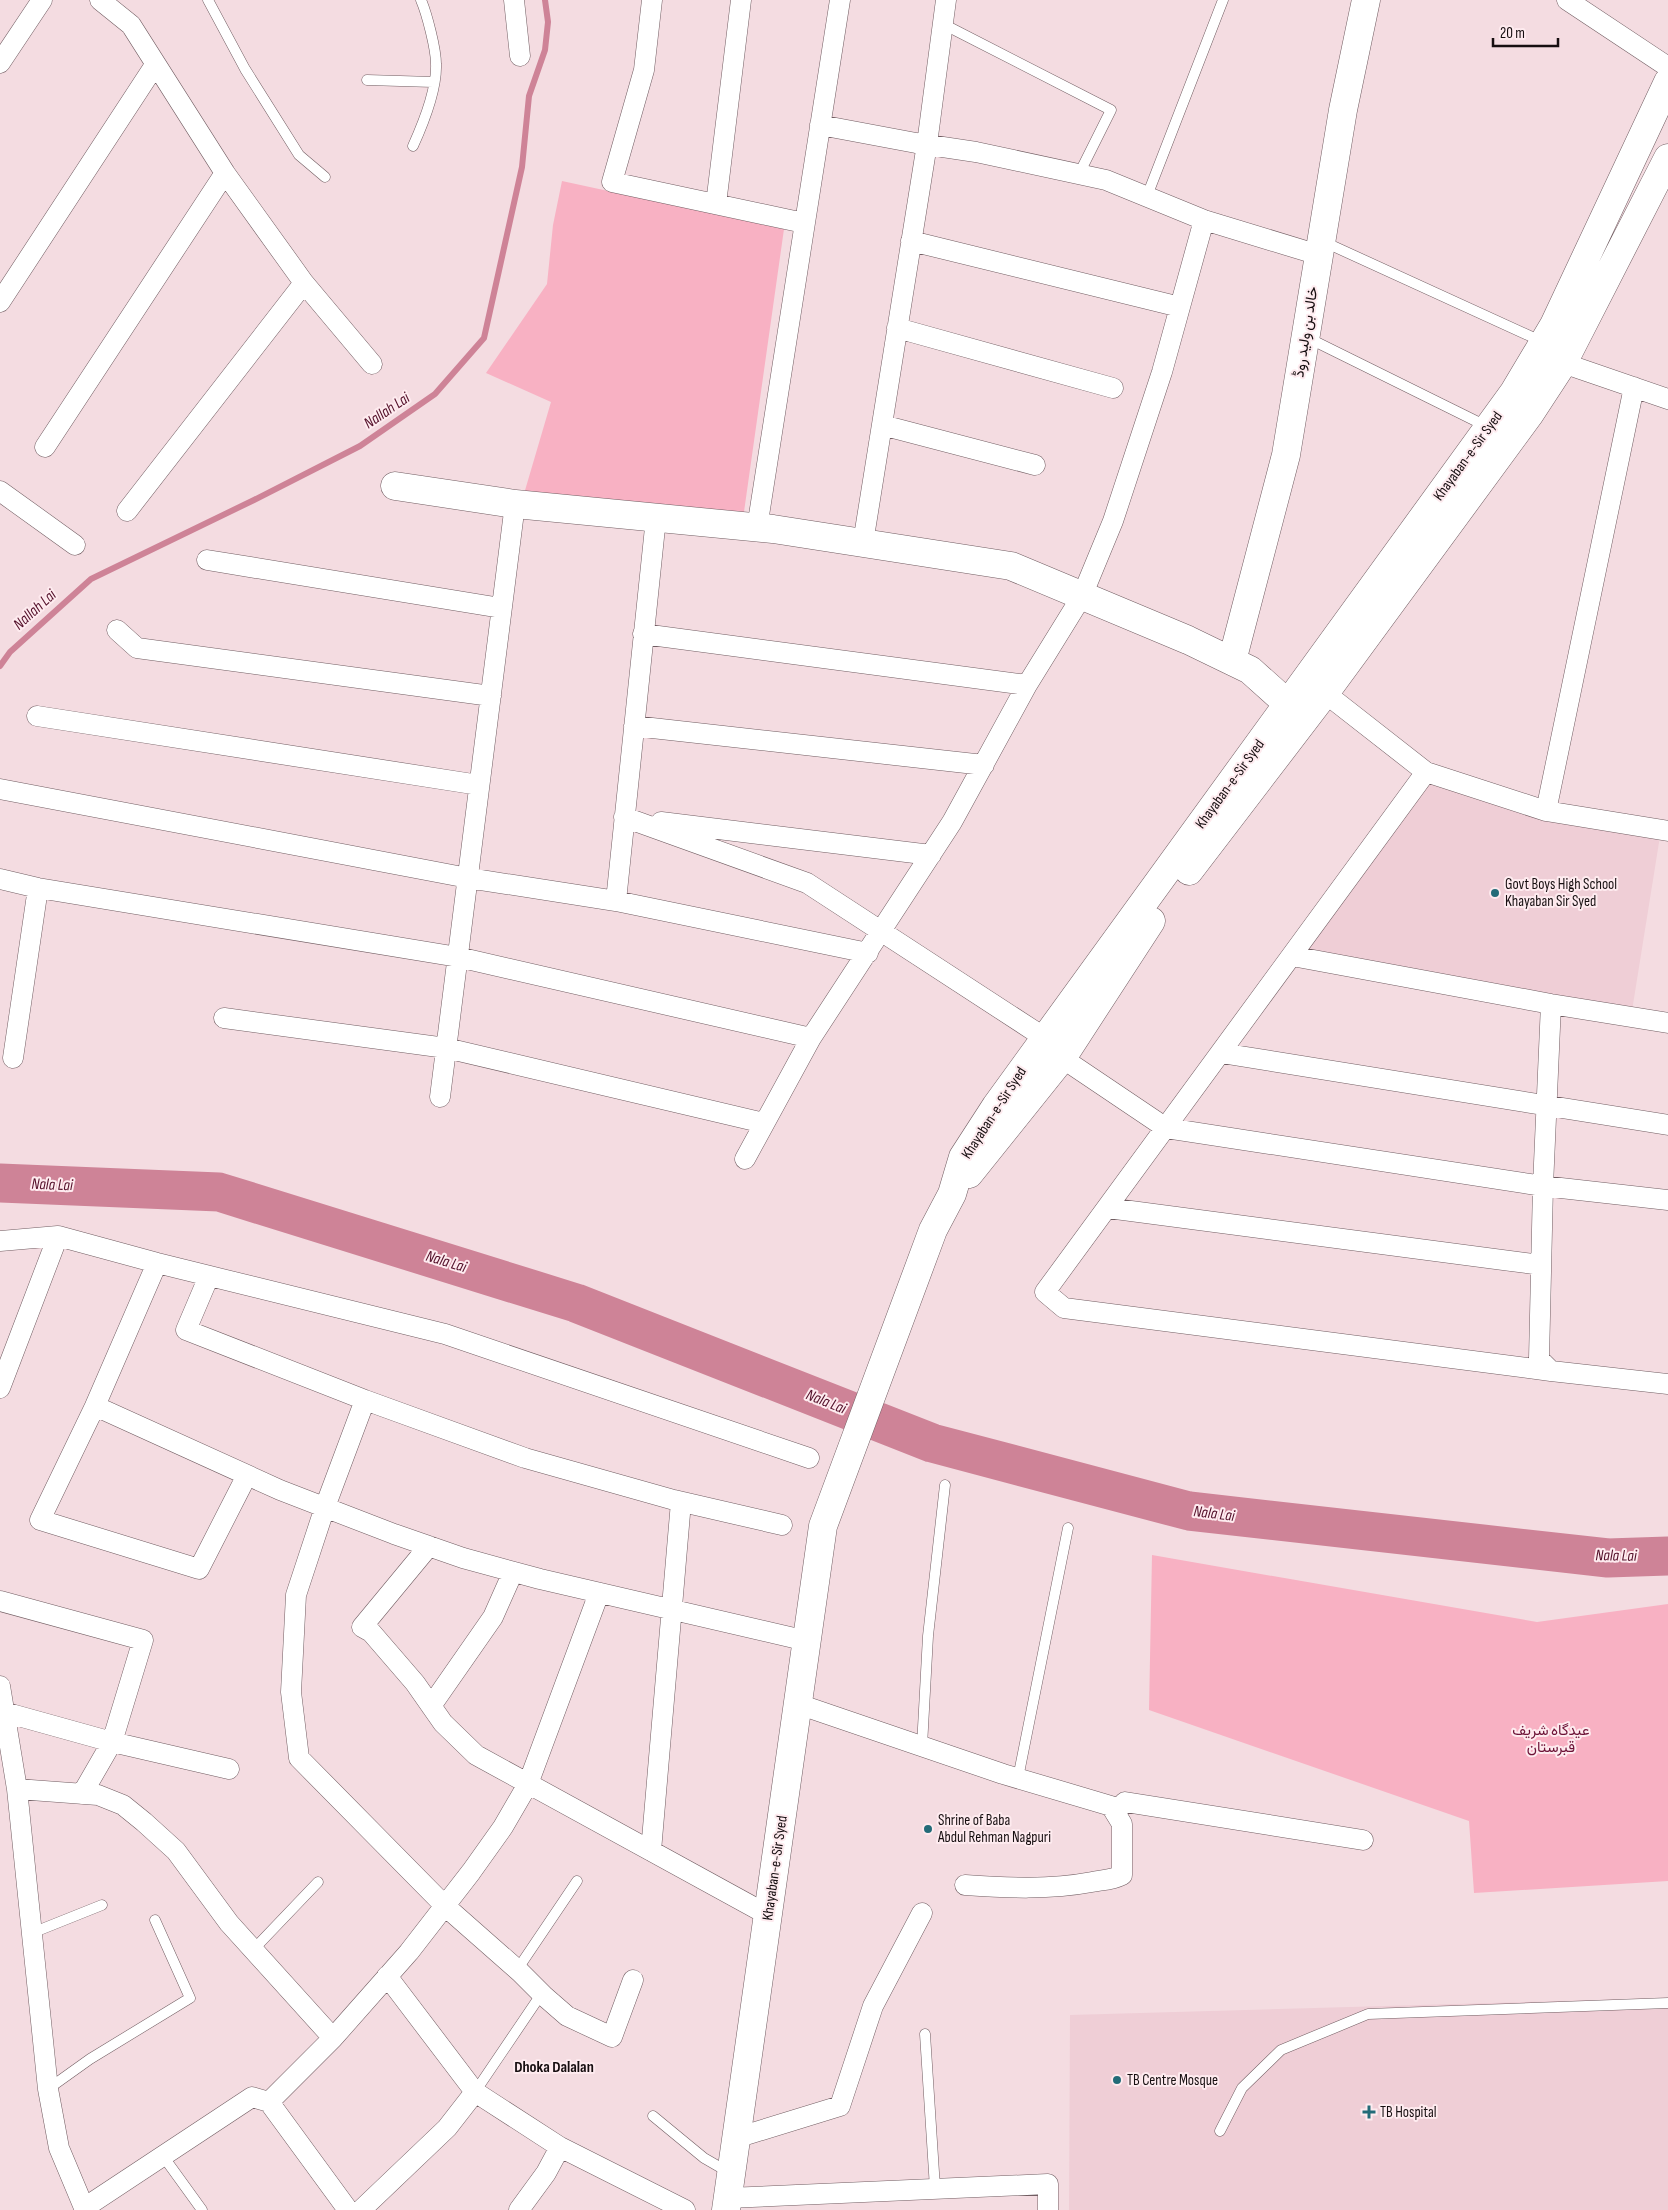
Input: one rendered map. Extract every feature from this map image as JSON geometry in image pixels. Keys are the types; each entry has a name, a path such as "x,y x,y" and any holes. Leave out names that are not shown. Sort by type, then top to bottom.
{"main road":[{"name":"خالد بن ولید روڈ","path":"1232,661 1286,454 1343,110 1366,0"},
{"name":"Khayaban-e-Sir Syed","path":"1053,1048 1288,704 1514,392 1554,325 1668,82"},
{"name":"Khayaban-e-Sir Syed","path":"728,2194 823,1526 933,1230 952,1194 963,1157 996,1106 1053,1048 1154,917 1324,693 1529,415 1563,363 1668,158"},
{"path":"395,486 514,504 757,528 1012,566 1250,670 1288,704"}],"street":[{"path":"0,63 42,0"},
{"path":"100,0 131,25 225,173 304,283 372,364"},
{"path":"514,0 520,56"},
{"path":"652,0 644,70 612,182 804,223"},
{"path":"716,204 740,0"},
{"path":"757,528 840,0"},
{"path":"863,543 927,144 946,0"},
{"path":"1567,0 1668,67"},
{"path":"0,302 155,64"},
{"path":"820,125 976,152 1106,180 1204,220 1320,248"},
{"path":"45,447 225,173"},
{"path":"745,1159 811,1038 952,822 1027,685 1082,596 1113,521 1162,372 1204,220"},
{"path":"911,242 1180,307"},
{"path":"127,510 304,283"},
{"path":"896,328 1113,388"},
{"path":"1563,363 1668,399"},
{"path":"1546,811 1634,386"},
{"path":"882,425 1035,465"},
{"path":"0,491 75,545"},
{"path":"440,1097 514,504"},
{"path":"616,901 656,518"},
{"path":"208,560 501,608"},
{"path":"117,630 137,648 490,696"},
{"path":"644,634 1027,685"},
{"path":"1324,693 1426,772 1546,811 1668,831"},
{"path":"37,716 480,785"},
{"path":"634,726 984,765"},
{"path":"1426,772 1045,1292 1064,1308 1551,1371 1668,1384"},
{"path":"0,789 468,878 616,901 868,953"},
{"path":"624,817 931,855"},
{"path":"624,817 807,883 1053,1048 1166,1128 1543,1186 1668,1200"},
{"path":"0,879 38,888 458,957 811,1038"},
{"path":"13,1058 38,888"},
{"path":"1292,956 1551,1004 1668,1022"},
{"path":"1551,1004 1543,1186 1539,1359 1551,1371"},
{"path":"224,1018 446,1048 764,1123"},
{"path":"1221,1053 1668,1125"},
{"path":"1108,1208 1541,1265"},
{"path":"0,1242 58,1236 157,1263 445,1334 809,1458"},
{"path":"0,1388 58,1236"},
{"path":"157,1263 95,1406 40,1520 199,1570 247,1475"},
{"path":"209,1276 186,1330 365,1400 525,1458 681,1502 782,1525"},
{"path":"365,1400 324,1507 296,1595 292,1692 299,1758 445,1906 567,2016 612,2037 633,1980"},
{"path":"95,1406 247,1475 324,1507 429,1546 513,1572 599,1594 807,1641"},
{"path":"651,1851 681,1502"},
{"path":"429,1546 362,1627 371,1632 415,1683 443,1723 476,1755 768,1915"},
{"path":"431,1706 493,1617 513,1572"},
{"path":"269,2102 333,2038 387,1976 445,1906 503,1827 528,1784 599,1594"},
{"path":"0,1601 142,1640 112,1742 82,1794"},
{"path":"0,1686 17,1789 48,2089 59,2148 85,2209 252,2097 269,2102 348,2210"},
{"path":"798,1704 1018,1778 1111,1806 1122,1824 1122,1875 1112,1880 1069,1886 1018,1889 965,1885"},
{"path":"4,1712 112,1742 229,1769"},
{"path":"17,1789 98,1795 123,1806 176,1850 229,1924 333,2038"},
{"path":"1115,1812 1125,1802 1363,1840"},
{"path":"736,2138 840,2106 873,2006 922,1913"},
{"path":"387,1976 475,2092 560,2147 685,2210"},
{"path":"361,2210 447,2128 475,2092"},
{"path":"519,2210 546,2173 560,2147"},
{"path":"728,2194 1048,2184 1048,2210"}],"lane":[{"path":"208,0 245,69 299,155 325,178"},
{"path":"413,146 420,130 436,64 425,9 421,0"},
{"path":"1147,196 1223,0"},
{"path":"943,24 1111,110 1079,174"},
{"path":"367,80 433,82"},
{"path":"1320,248 1543,343"},
{"path":"1305,336 1489,427"},
{"path":"922,1746 928,1636 945,1485"},
{"path":"1018,1778 1068,1528"},
{"path":"253,1950 318,1882"},
{"path":"517,1970 578,1882"},
{"path":"32,1934 102,1905"},
{"path":"48,2089 90,2059 190,1998 154,1920"},
{"path":"475,2092 542,1993"},
{"path":"1220,2131 1242,2088 1281,2050 1368,2014 1668,2003"},
{"path":"925,2034 935,2188"},
{"path":"653,2116 704,2158 728,2194"},
{"path":"163,2156 202,2210"}],"shaded area":[{"name":"Govt Boys High School Khayaban Sir Syed","path":"1426,772 1661,830 1631,1017 1292,956"},
{"name":"TB Hospital","path":"1668,1998 1668,2210 1069,2210 1070,2015"}],"green space":[{"path":"562,181 784,229 742,526 521,504 551,402 486,373 547,284 553,225"},
{"name":"عیدگاہ شریف قبرستان","path":"1152,1555 1537,1622 1668,1604 1668,1881 1474,1893 1469,1821 1149,1710"}],"waterway":[{"name":"Nallah Lai","path":"0,666 10,652 91,579 360,446 435,394 484,338 522,167 529,96 545,50 548,22 545,0"},
{"name":"Nala Lai","path":"0,1183 219,1192 576,1303 932,1443 1189,1511 1608,1558 1668,1556"}],"place":[{"name":"Govt Boys High School Khayaban Sir Syed","path":"1495,893"},
{"name":"Shrine of Baba Abdul Rehman Nagpuri","path":"928,1829"},
{"name":"TB Centre Mosque","path":"1117,2080"},
{"name":"TB Hospital","path":"1369,2112"}],"district":[{"name":"Dhoka Dalalan","path":"554,2067"}]}
